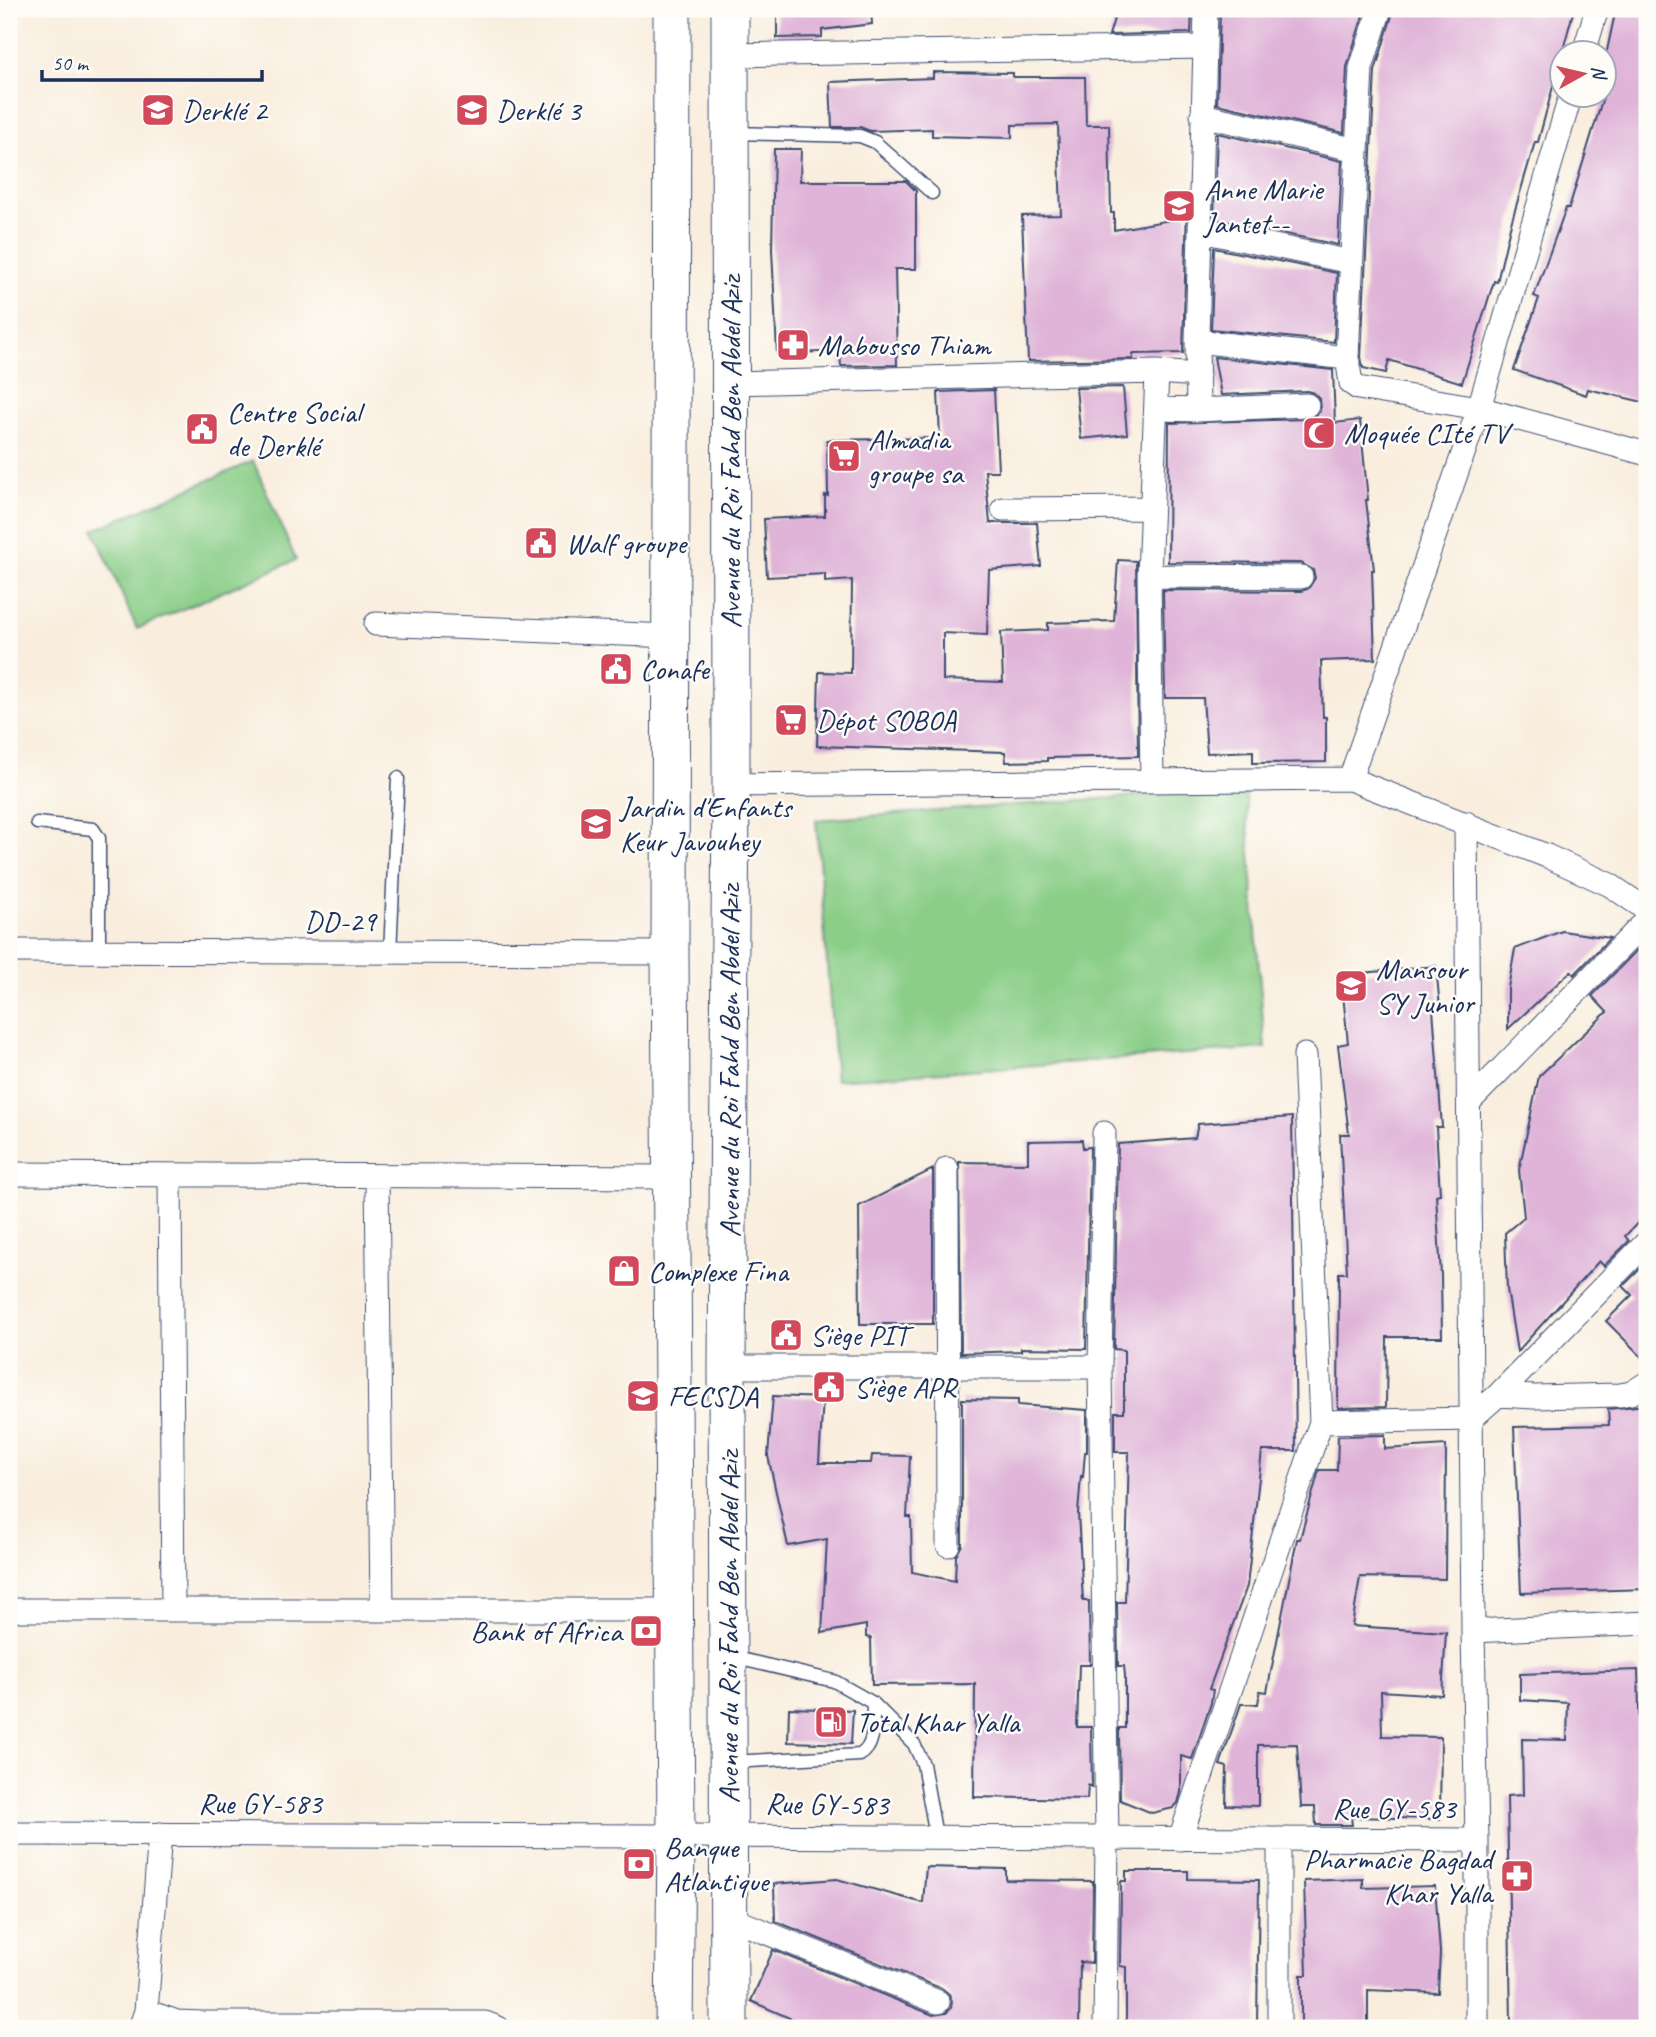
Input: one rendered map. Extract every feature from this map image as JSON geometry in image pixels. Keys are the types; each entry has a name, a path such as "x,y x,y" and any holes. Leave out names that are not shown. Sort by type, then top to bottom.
{"main road":[{"name":"Avenue du Roi Fahd Ben Abdel Aziz","path":"672,9 670,953 676,1835 674,2028"},
{"name":"Avenue du Roi Fahd Ben Abdel Aziz","path":"729,2028 727,1367 731,785 730,9"}],"street":[{"path":"1198,410 1197,341 1206,9"},
{"path":"1380,9 1361,68 1346,358 1351,383 1358,388 1479,408 1647,454"},
{"path":"1588,38 1597,9"},
{"path":"730,55 1204,47"},
{"path":"1349,779 1479,408 1567,108"},
{"path":"1202,115 1357,150"},
{"path":"1201,231 1351,262"},
{"path":"1197,341 1346,358"},
{"path":"730,383 1157,372 1198,375"},
{"path":"1153,780 1149,576 1157,372"},
{"path":"1157,410 1307,405"},
{"path":"1003,509 1150,508"},
{"path":"1149,576 1301,577"},
{"path":"376,624 671,636"},
{"path":"731,785 1349,779 1547,856 1610,885 1647,910"},
{"path":"1466,823 1477,2028"},
{"path":"1469,1101 1647,920"},
{"name":"DD-29","path":"9,951 670,953"},
{"path":"1180,1839 1321,1422 1304,1055"},
{"path":"1104,1133 1100,1367 1107,1839 1105,2028"},
{"path":"947,1169 948,1545"},
{"path":"9,1174 672,1177"},
{"path":"170,1175 173,1610"},
{"path":"377,1176 382,1610"},
{"path":"1321,1422 1471,1419 1498,1395 1647,1242"},
{"path":"727,1367 1100,1367"},
{"path":"1498,1395 1620,1395 1631,1393 1647,1383"},
{"path":"9,1611 674,1610"},
{"path":"1473,1631 1647,1623"},
{"name":"Rue GY-583","path":"9,1834 729,1834 1477,1840"},
{"path":"160,1834 143,2019 203,2023 485,2023 498,2028"},
{"path":"1279,1839 1279,2028"},
{"path":"730,1917 939,2002"}],"lane":[{"path":"730,133 860,136 875,142 932,193"},
{"path":"390,953 398,778"},
{"path":"37,823 93,829 99,838 99,952"},
{"path":"728,1656 834,1681 873,1703 914,1744 923,1764 936,1836"},
{"path":"728,1762 860,1755 868,1751 872,1744 873,1703"}],"green space":[{"path":"253,461 296,560 137,629 94,530"},
{"path":"1245,788 1265,1048 836,1080 816,820"}],"building":[{"path":"777,9 871,9 872,24 822,30 822,37 777,38"},
{"path":"1117,9 1192,9 1191,33 1109,35"},
{"path":"1220,9 1365,9 1347,67 1344,133 1217,104"},
{"path":"1394,9 1574,9 1566,38 1548,38 1548,105 1510,227 1497,282 1494,281 1462,383 1389,360 1386,373 1363,368 1361,357 1375,71"},
{"path":"1616,9 1647,9 1647,403 1588,389 1586,395 1514,370 1539,298 1534,296 1566,208 1569,208 1600,108 1618,108 1618,38 1610,38"},
{"path":"933,72 1013,73 1013,77 1085,77 1086,125 1109,125 1111,213 1114,213 1114,230 1171,220 1174,204 1187,204 1183,353 1133,354 1133,359 1028,361 1022,216 1061,215 1058,124 1012,125 1012,138 932,136 932,129 870,131 860,127 832,127 830,82 933,78"},
{"path":"1217,133 1342,161 1338,245 1214,219"},
{"path":"774,149 801,149 800,181 906,181 916,191 916,269 895,269 897,365 841,366 840,351 777,354 772,249"},
{"path":"1214,248 1337,273 1334,342 1211,329"},
{"path":"1214,357 1333,370 1335,423 1360,420 1374,570 1375,659 1321,661 1323,717 1326,717 1326,762 1253,763 1253,751 1207,753 1203,698 1165,698 1163,590 1301,591 1308,589 1315,578 1313,570 1301,563 1168,562 1169,423 1308,419 1320,411 1319,398 1307,391 1221,395"},
{"path":"1123,387 1127,434 1081,439 1076,388"},
{"path":"994,390 998,471 985,471 990,523 1037,523 1041,566 989,570 987,635 943,633 943,680 1003,682 1001,632 1048,630 1048,623 1114,621 1118,560 1136,561 1138,756 1047,758 1047,761 1006,762 1005,752 817,746 819,672 851,673 852,580 825,582 825,574 767,577 764,519 825,516 825,495 828,496 827,440 940,438 938,392"},
{"path":"1562,931 1610,938 1574,975 1571,971 1508,1029 1508,988 1515,949"},
{"path":"1645,942 1647,1213 1625,1236 1629,1241 1604,1266 1599,1261 1517,1352 1507,1289 1505,1233 1524,1217 1519,1170 1539,1076 1607,1012 1592,996"},
{"path":"1436,966 1440,1008 1433,1009 1442,1127 1436,1127 1440,1194 1436,1195 1442,1337 1387,1337 1386,1407 1338,1408 1339,1273 1347,1273 1340,1134 1349,1134 1338,1045 1348,1043 1341,975"},
{"path":"1292,1117 1296,1451 1262,1451 1247,1586 1209,1689 1213,1690 1211,1703 1192,1759 1181,1756 1181,1792 1178,1803 1173,1808 1152,1813 1120,1800 1119,1728 1125,1728 1125,1675 1124,1666 1118,1666 1117,1602 1125,1602 1129,1452 1115,1452 1115,1412 1124,1412 1124,1350 1114,1349 1118,1144 1195,1138 1198,1124"},
{"path":"1082,1140 1083,1148 1090,1147 1086,1349 1021,1348 1021,1351 961,1353 959,1162 1028,1163 1028,1141"},
{"path":"933,1169 933,1324 860,1324 859,1206"},
{"path":"1647,1262 1647,1362 1606,1321 1632,1295 1623,1286"},
{"path":"773,1396 823,1398 819,1463 871,1463 872,1455 910,1456 907,1517 911,1517 912,1572 955,1581 956,1556 962,1545 962,1399 1018,1400 1018,1405 1087,1410 1087,1452 1083,1477 1081,1476 1078,1513 1083,1601 1089,1601 1090,1665 1079,1665 1077,1727 1091,1727 1092,1787 1088,1785 1087,1799 974,1797 975,1684 872,1685 871,1638 866,1637 866,1625 822,1633 827,1539 788,1546 768,1456"},
{"path":"1647,1406 1647,1589 1521,1593 1514,1427 1609,1425 1608,1409"},
{"path":"1385,1435 1385,1449 1446,1445 1445,1579 1360,1577 1352,1626 1446,1632 1442,1695 1381,1691 1382,1736 1441,1737 1440,1819 1351,1817 1352,1825 1316,1825 1315,1807 1301,1807 1297,1744 1258,1745 1258,1806 1226,1805 1227,1767 1220,1765 1241,1704 1258,1704 1260,1691 1267,1692 1297,1539 1300,1539 1319,1470 1337,1470 1338,1436"},
{"path":"1638,1670 1644,1905 1646,1904 1643,1948 1644,2028 1580,2028 1580,2023 1511,2022 1507,1796 1523,1795 1522,1739 1567,1740 1568,1703 1520,1700 1520,1674"},
{"path":"789,1708 853,1710 851,1744 788,1742"},
{"path":"926,1867 1006,1869 1006,1880 1093,1881 1092,1963 1080,1962 1079,2028 812,2028 751,2001 773,1950 933,2015 946,2013 951,2008 952,2001 943,1989 775,1921 774,1884 837,1879 923,1903"},
{"path":"1126,1871 1188,1871 1188,1879 1259,1880 1257,2024 1190,2023 1190,2028 1126,2028 1126,1967 1120,1966 1121,1881 1126,1881"},
{"path":"1363,1879 1363,1888 1435,1886 1440,1952 1438,1993 1368,1990 1368,2026 1301,2026 1301,1975 1307,1975 1304,1881"}],"place":[{"name":"Derklé 2","path":"158,110"},
{"name":"Derklé 3","path":"472,110"},
{"name":"Anne Marie Jantet--","path":"1179,206"},
{"name":"Mabousso Thiam","path":"793,345"},
{"name":"Centre Social de Derklé","path":"202,429"},
{"name":"Moquée CIté TV","path":"1319,433"},
{"name":"Almadia groupe sa","path":"844,456"},
{"name":"Walf groupe","path":"541,543"},
{"name":"Conafe","path":"616,669"},
{"name":"Dépot SOBOA","path":"791,720"},
{"name":"Jardin d'Enfants Keur Javouhey","path":"596,824"},
{"name":"Mansour SY Junior","path":"1351,986"},
{"name":"Complexe Fina","path":"624,1271"},
{"name":"Siège PIT","path":"786,1335"},
{"name":"Siège APR","path":"829,1387"},
{"name":"FECSDA","path":"643,1396"},
{"name":"Bank of Africa","path":"646,1631"},
{"name":"Total Khar Yalla","path":"831,1722"},
{"name":"Banque Atlantique","path":"639,1864"},
{"name":"Pharmacie Bagdad Khar Yalla","path":"1517,1876"}]}
